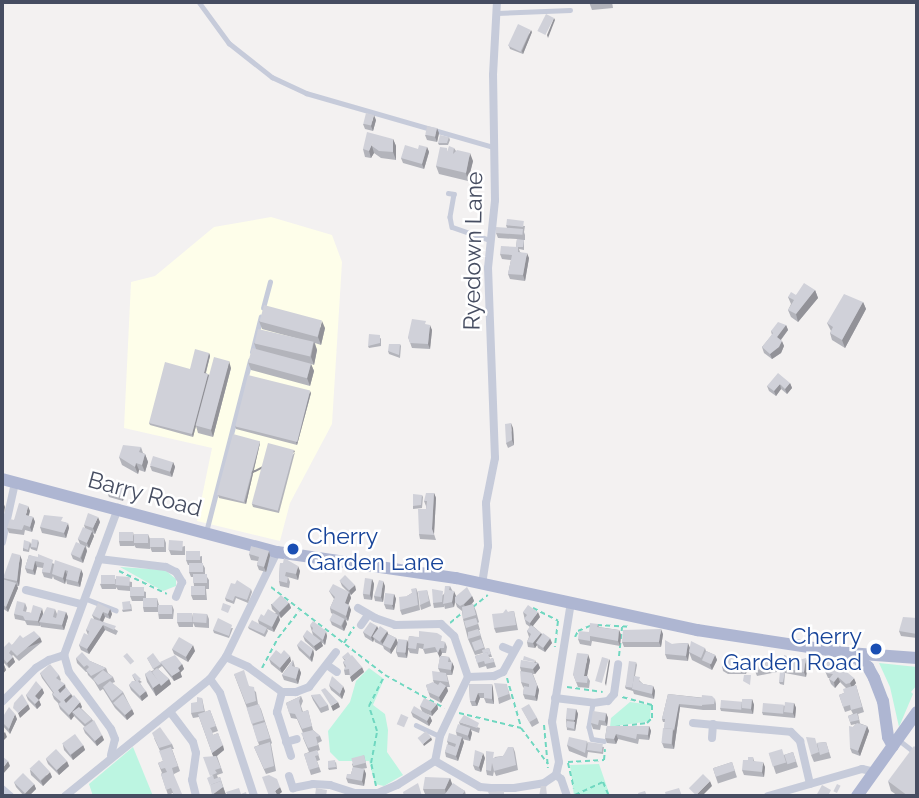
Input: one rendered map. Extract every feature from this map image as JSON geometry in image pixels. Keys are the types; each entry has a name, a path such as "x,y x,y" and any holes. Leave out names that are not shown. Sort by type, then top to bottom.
{"main road":[{"name":"Barry Road","path":"2,479 278,552"},
{"path":"278,552 482,584 697,631 848,653 917,658"},
{"path":"848,653 868,667 874,678 883,701 888,737 896,743"},
{"path":"858,796 917,712"}],"street":[{"name":"Ryedown Lane","path":"482,584 488,546 486,503 495,458 488,268 495,200 493,147 497,2"},
{"path":"2,542 15,483"},
{"path":"110,758 115,739 111,729 69,673 64,655 118,508"},
{"path":"65,796 210,679 226,657 278,552"},
{"path":"99,559 166,567 176,572 181,582 176,597"},
{"path":"32,604 31,591 82,601"},
{"path":"553,778 559,762 551,722 560,698 570,602"},
{"path":"289,776 295,792 313,783 330,785 347,794 378,793 397,785 435,761 440,736 468,677 454,636 447,627 431,622 395,625 368,615 358,608"},
{"path":"361,625 368,615"},
{"path":"468,677 494,676 505,670 516,647 503,646"},
{"path":"226,657 282,692 296,692 309,687 336,652"},
{"path":"2,702 36,668 64,655"},
{"path":"327,664 337,672"},
{"path":"560,698 593,703 608,701 614,694 618,664"},
{"path":"210,679 220,693 254,796"},
{"path":"282,692 276,712 291,756"},
{"path":"171,713 193,742 196,753 192,780 197,796"},
{"path":"693,723 791,732 800,741 810,783"},
{"path":"712,738 713,724"},
{"path":"286,742 297,739"},
{"path":"435,761 480,787 514,788 553,778 561,779 570,796"},
{"path":"768,796 862,769 875,772"},
{"path":"477,796 480,787"},
{"path":"2,789 10,796"}],"lane":[{"path":"199,2 229,43 272,77 306,93 493,147"},
{"path":"497,13 570,10"},
{"path":"448,193 454,194 450,217 452,227 491,240"},
{"path":"206,532 270,282"},
{"path":"82,601 116,610"},
{"path":"593,703 589,727 592,740 605,741"},
{"path":"416,725 440,736"},
{"path":"896,743 916,753 908,761"}],"path":[{"path":"109,560 116,569 176,597"},
{"path":"265,582 385,675 453,712 522,728"},
{"path":"447,627 453,619 478,604 491,591 495,594"},
{"path":"533,608 558,621 553,655"},
{"path":"257,674 300,610"},
{"path":"344,644 355,626 361,625"},
{"path":"572,645 578,631 590,625 636,627"},
{"path":"618,664 622,626"},
{"path":"505,670 522,728 548,764"},
{"path":"378,793 372,763 377,730 369,706 385,675"},
{"path":"560,698 566,687 614,694 649,704 653,708 652,721 611,728"},
{"path":"544,724 548,764 553,778"},
{"path":"568,762 604,760 605,741"},
{"path":"565,752 570,796 603,782 609,796"}],"shaded area":[{"path":"271,217 332,235 342,262 332,424 290,503 280,541 197,521 212,448 124,428 131,282 155,276 214,227"}],"green space":[{"path":"120,567 165,570 176,579 176,586 163,591"},
{"path":"879,663 917,667 917,685 911,692 913,694 899,727 890,687"},
{"path":"369,668 384,679 373,705 385,714 388,730 387,752 403,775 384,786 375,784 369,761 339,761 330,752 328,731 350,702 356,681"},
{"path":"630,702 651,705 650,721 610,727 611,718"},
{"path":"133,747 153,796 93,796 89,784"},
{"path":"599,764 610,796 574,796 570,765"}],"building":[{"path":"546,14 554,18 545,35 537,31"},
{"path":"518,24 531,30 521,52 508,46"},
{"path":"366,113 374,115 371,126 363,124"},
{"path":"427,126 437,128 435,137 425,135"},
{"path":"367,132 393,139 393,152 379,151 372,146 373,142 369,151 363,149"},
{"path":"440,135 449,137 447,143 438,143"},
{"path":"405,145 418,149 419,145 427,147 422,164 401,158"},
{"path":"449,146 454,148 453,154 457,150 470,153 466,173 436,166 440,147 447,148 447,152"},
{"path":"507,219 524,221 523,227 506,225"},
{"path":"496,227 523,229 523,235 496,233"},
{"path":"517,239 524,240 523,247 516,247"},
{"path":"501,246 518,247 518,252 527,253 523,275 508,274 512,255 500,254"},
{"path":"804,283 815,290 796,314 788,310 794,300 788,297 791,292 796,295"},
{"path":"844,294 863,302 842,340 830,333 833,327 827,323"},
{"path":"264,305 322,321 318,337 260,321"},
{"path":"412,319 426,321 425,324 430,325 428,344 410,343 408,337"},
{"path":"778,322 786,325 777,337 782,341 770,354 762,347"},
{"path":"258,329 314,342 310,356 255,344"},
{"path":"369,334 380,335 380,343 368,346"},
{"path":"389,344 400,344 399,355 388,351"},
{"path":"252,348 311,364 307,378 248,362"},
{"path":"195,349 209,353 204,373 208,374 192,434 149,423 165,362 190,369"},
{"path":"214,357 229,361 211,430 196,426"},
{"path":"778,373 790,383 785,389 780,384 774,391 767,386"},
{"path":"248,375 310,390 297,442 235,426"},
{"path":"511,423 512,440 506,443 505,424"},
{"path":"233,434 260,441 244,502 217,495"},
{"path":"268,443 294,450 278,511 252,504"},
{"path":"123,445 141,447 139,452 145,454 142,465 136,463 135,467 119,457"},
{"path":"153,456 173,462 170,472 150,466"},
{"path":"109,481 123,485 121,496 107,492"},
{"path":"426,493 434,493 434,535 419,534 418,509 426,509"},
{"path":"413,494 422,495 421,505 413,506"},
{"path":"19,503 28,506 26,515 33,517 30,527 24,525 22,530 7,528 10,519 14,520"},
{"path":"88,513 98,517 93,528 84,525"},
{"path":"44,515 63,517 61,521 68,523 64,533 40,527"},
{"path":"83,527 92,531 87,543 78,539"},
{"path":"119,532 133,532 133,541 119,541"},
{"path":"134,534 148,534 148,543 134,543"},
{"path":"150,538 164,538 164,547 150,547"},
{"path":"32,539 38,540 37,548 31,547"},
{"path":"24,540 30,542 28,550 23,548"},
{"path":"169,540 183,541 182,551 168,550"},
{"path":"76,542 85,546 80,558 71,554"},
{"path":"251,546 269,551 264,567 257,565 259,557 249,554"},
{"path":"186,551 200,551 200,560 186,560"},
{"path":"12,553 20,555 17,581 3,578"},
{"path":"38,554 53,560 50,573 42,572 44,563 35,561 33,570 25,568 29,555 38,557"},
{"path":"284,558 298,566 296,574 286,572 287,583 279,581 280,563 283,563"},
{"path":"55,560 81,569 78,582 66,579 68,571 65,570 63,578 52,574"},
{"path":"189,563 203,563 203,572 189,572"},
{"path":"193,574 207,574 207,583 193,583"},
{"path":"101,575 115,575 115,584 101,584"},
{"path":"345,575 355,585 349,591 339,581"},
{"path":"116,576 130,577 129,586 115,585"},
{"path":"365,578 372,579 370,595 363,594"},
{"path":"2,579 16,583 6,607 2,604"},
{"path":"237,580 251,589 247,600 235,596 233,601 225,598 231,583 235,584"},
{"path":"379,580 383,581 381,597 374,596"},
{"path":"333,584 349,592 345,603 349,605 346,616 330,608 335,597 329,591"},
{"path":"191,586 205,586 205,595 191,595"},
{"path":"445,586 450,586 449,590 454,591 452,602 443,604"},
{"path":"130,587 144,587 144,596 130,596"},
{"path":"467,587 472,596 460,606 455,602 455,597"},
{"path":"416,588 418,605 400,610 399,597 407,596 412,593 411,589"},
{"path":"432,589 443,591 442,602 433,603"},
{"path":"427,590 429,601 420,605 418,591"},
{"path":"385,593 394,594 393,605 384,604"},
{"path":"281,595 289,603 280,612 272,604"},
{"path":"143,598 157,598 157,607 143,607"},
{"path":"17,601 25,603 23,611 31,613 33,605 42,608 38,621 25,620 23,616 14,614"},
{"path":"130,601 131,609 123,610 122,602"},
{"path":"98,603 110,609 108,614 103,612 100,619 92,615"},
{"path":"223,603 231,606 228,613 221,610"},
{"path":"473,604 476,615 463,619 462,607"},
{"path":"158,605 172,605 172,614 158,614"},
{"path":"528,605 538,612 530,623 524,619 527,615 523,612"},
{"path":"47,607 55,609 53,617 56,618 58,610 66,612 62,625 39,622"},
{"path":"268,609 278,615 272,627 258,620"},
{"path":"506,609 508,612 514,611 516,625 494,628 492,614 503,613"},
{"path":"177,613 192,613 192,622 177,622"},
{"path":"193,613 207,614 206,623 192,622"},
{"path":"333,613 345,619 341,626 329,620"},
{"path":"903,617 917,618 917,634 899,631"},
{"path":"91,618 116,626 114,630 103,625 87,649 79,645 84,633 88,635 89,631 86,630"},
{"path":"218,618 232,625 229,636 213,630"},
{"path":"476,618 478,624 466,628 464,621"},
{"path":"252,620 267,628 264,634 248,627"},
{"path":"313,621 326,631 323,640 312,631 310,625"},
{"path":"370,622 377,626 371,637 363,632"},
{"path":"590,623 598,624 597,627 619,630 618,641 590,636 590,641 578,639 579,631 589,632"},
{"path":"531,625 541,633 533,643 527,642 531,634 527,631"},
{"path":"380,626 387,631 380,642 372,637"},
{"path":"478,629 481,635 468,639 468,632"},
{"path":"661,629 659,642 622,642 623,630"},
{"path":"307,630 321,641 314,646 303,636"},
{"path":"34,631 40,637 17,656 11,650 9,653 13,657 7,663 2,657 2,646 3,648 9,642 12,645 20,635 23,638"},
{"path":"419,631 442,636 444,648 440,648 438,653 435,647 423,649 424,644 417,643 416,649 408,648 409,636 419,637"},
{"path":"543,633 550,638 543,648 536,643"},
{"path":"388,634 396,638 391,649 383,645"},
{"path":"179,637 193,645 186,657 172,649"},
{"path":"398,639 407,640 406,653 397,652"},
{"path":"481,639 484,647 475,651 472,643"},
{"path":"301,640 313,649 310,657 297,645"},
{"path":"665,640 672,644 688,643 686,656 665,654"},
{"path":"691,641 705,648 701,658 689,652"},
{"path":"489,648 491,654 483,654 482,650"},
{"path":"276,650 281,654 284,650 290,656 280,668 269,659"},
{"path":"706,651 715,655 711,664 702,660"},
{"path":"82,652 90,661 106,668 91,676 86,670 89,667 84,667 76,658"},
{"path":"348,652 351,656 346,660 342,657"},
{"path":"487,652 494,662 477,663 475,656"},
{"path":"127,653 134,661 130,665 123,656"},
{"path":"153,653 161,664 153,669 147,658"},
{"path":"577,653 588,654 584,676 588,676 587,683 576,682 573,674"},
{"path":"175,655 182,664 178,668 180,671 172,676 160,662"},
{"path":"352,655 362,667 350,677 349,669 344,670 346,666 343,662"},
{"path":"784,655 799,660 806,658 804,672 783,668"},
{"path":"440,656 449,657 448,662 452,662 451,670 438,668"},
{"path":"524,656 535,660 523,660"},
{"path":"723,656 739,660 739,657 746,657 744,669 727,669 722,666"},
{"path":"773,656 775,667 755,670 753,659"},
{"path":"602,657 609,659 602,683 595,681"},
{"path":"830,658 854,678 850,683 846,684 838,677 834,682 829,679 833,674 826,673 823,666"},
{"path":"293,660 292,666 299,668 296,679 282,675"},
{"path":"521,660 538,663 533,669 520,667"},
{"path":"629,661 636,662 632,688 625,687"},
{"path":"50,664 59,675 56,678 65,684 58,690 60,693 66,687 71,694 64,700 66,703 74,695 80,702 69,715 58,704 61,702 52,694 54,693 40,673"},
{"path":"157,668 169,679 161,686 152,672"},
{"path":"103,670 113,677 98,685 93,679"},
{"path":"150,670 160,683 153,688 145,674"},
{"path":"244,670 249,686 254,687 256,701 246,704 234,674"},
{"path":"432,671 446,673 448,682 433,680"},
{"path":"520,671 532,673 537,685 535,696 523,694 524,686 529,687 529,684 521,682"},
{"path":"780,671 785,672 783,682 779,682"},
{"path":"135,673 141,679 138,681 132,675"},
{"path":"744,675 751,675 750,685 743,681"},
{"path":"332,676 343,686 340,694 329,685"},
{"path":"634,676 640,677 639,681 643,684 653,686 652,694 632,689"},
{"path":"36,681 42,688 35,696 39,700 35,704 26,695"},
{"path":"110,681 123,692 112,701 103,687"},
{"path":"132,681 138,681 146,691 140,696 129,685"},
{"path":"433,682 446,686 439,697 428,692 426,685"},
{"path":"494,683 507,684 509,694 498,698"},
{"path":"469,684 492,684 492,699 484,698 484,693 478,693 475,701 470,701"},
{"path":"856,685 862,707 851,710 850,705 843,707 839,695 844,693 843,689"},
{"path":"325,688 338,702 331,706 321,690"},
{"path":"22,694 28,704 18,713 13,708 14,703"},
{"path":"123,694 132,709 125,715 113,703"},
{"path":"320,694 328,705 320,708 311,695"},
{"path":"668,694 702,698 702,706 679,704 674,731 664,728 665,719 662,719"},
{"path":"702,695 712,696 715,699 714,704 701,705"},
{"path":"301,696 299,701 302,712 308,710 312,726 302,729 295,714 289,713 286,703"},
{"path":"197,697 202,698 204,711 191,713 191,703 197,702"},
{"path":"424,698 437,704 431,711 420,706"},
{"path":"742,699 752,699 751,709 742,708"},
{"path":"721,700 742,702 741,710 720,708"},
{"path":"785,702 794,703 793,713 784,712"},
{"path":"763,703 784,705 783,714 762,712"},
{"path":"259,704 264,720 252,724 247,708"},
{"path":"529,704 537,718 529,722 521,708"},
{"path":"414,706 430,716 427,721 411,712"},
{"path":"9,707 15,714 9,729 2,722 2,718"},
{"path":"79,707 92,719 85,724 72,712"},
{"path":"567,708 576,709 575,720 566,719"},
{"path":"210,710 216,726 210,728 213,735 218,733 223,745 212,753 198,714"},
{"path":"593,711 606,713 605,721 599,720 598,725 591,723"},
{"path":"857,713 859,720 850,722 848,716"},
{"path":"401,714 408,717 404,727 397,724"},
{"path":"464,715 479,723 477,728 459,722"},
{"path":"94,720 102,735 95,741 83,728"},
{"path":"567,721 575,722 574,729 566,727"},
{"path":"265,722 270,738 258,742 253,726"},
{"path":"857,723 867,726 858,751 850,748 849,726 853,727"},
{"path":"458,724 470,728 468,736 456,732"},
{"path":"607,726 649,726 648,735 637,734 636,739 616,734 614,739 605,738"},
{"path":"160,727 172,744 159,748 152,733"},
{"path":"663,728 673,729 671,744 661,743"},
{"path":"313,730 320,736 316,737 318,745 308,748 301,733"},
{"path":"426,731 431,737 423,744 418,738"},
{"path":"449,733 462,737 456,756 445,752 447,744 455,747 456,744 447,741"},
{"path":"75,734 83,745 70,755 62,743"},
{"path":"569,737 587,741 585,753 567,745"},
{"path":"806,737 815,738 819,752 811,755"},
{"path":"270,742 274,766 264,769 254,747"},
{"path":"588,742 603,744 602,752 587,750"},
{"path":"826,742 829,752 820,755 817,743"},
{"path":"914,746 917,749 917,796 908,796 888,781"},
{"path":"171,747 178,766 172,768 182,796 171,796 174,795 171,788 166,790 161,774 167,772 165,768 161,769 158,763 163,761 159,751"},
{"path":"508,747 513,747 516,765 494,771 492,763 491,771 486,770 486,751 494,752 493,758 503,756"},
{"path":"56,749 67,761 57,770 46,759"},
{"path":"782,749 786,762 773,766 769,753"},
{"path":"317,750 319,755 315,756 319,767 309,770 304,754"},
{"path":"475,750 483,753 479,767 473,765"},
{"path":"793,752 796,762 787,764 784,755"},
{"path":"364,755 366,763 353,766 351,758"},
{"path":"2,756 8,761 2,769"},
{"path":"216,756 221,768 210,776 203,757"},
{"path":"748,757 753,757 753,761 763,762 762,772 742,770 743,760 748,760"},
{"path":"39,760 50,772 40,781 29,769"},
{"path":"335,760 336,767 328,768 328,761"},
{"path":"732,762 735,771 716,777 713,768"},
{"path":"353,767 364,769 362,781 346,778"},
{"path":"23,773 34,784 25,794 14,782"},
{"path":"703,774 710,781 696,795 689,788"},
{"path":"213,775 214,779 220,777 222,783 221,781 210,786 207,778"},
{"path":"269,775 277,779 280,787 275,791 278,796 269,796 262,777"},
{"path":"425,777 450,778 445,789 423,789"},
{"path":"221,781 223,787 212,795 210,785"},
{"path":"418,783 422,796 404,796 403,792"},
{"path":"453,783 465,791 461,796 445,794"},
{"path":"837,784 841,786 837,793 833,791"},
{"path":"822,785 831,790 828,796 816,796"},
{"path":"541,786 546,786 547,796 539,796"},
{"path":"239,788 241,794 246,792 247,796 228,796 226,792"},
{"path":"316,788 327,790 326,796 315,796"},
{"path":"679,788 682,796 666,796 665,792"},
{"path":"504,791 504,796 490,796 488,792"},
{"path":"645,791 647,796 639,796 638,793"}],"place":[{"name":"Cherry Garden Lane","path":"293,549"},
{"name":"Cherry Garden Road","path":"876,649"}]}
